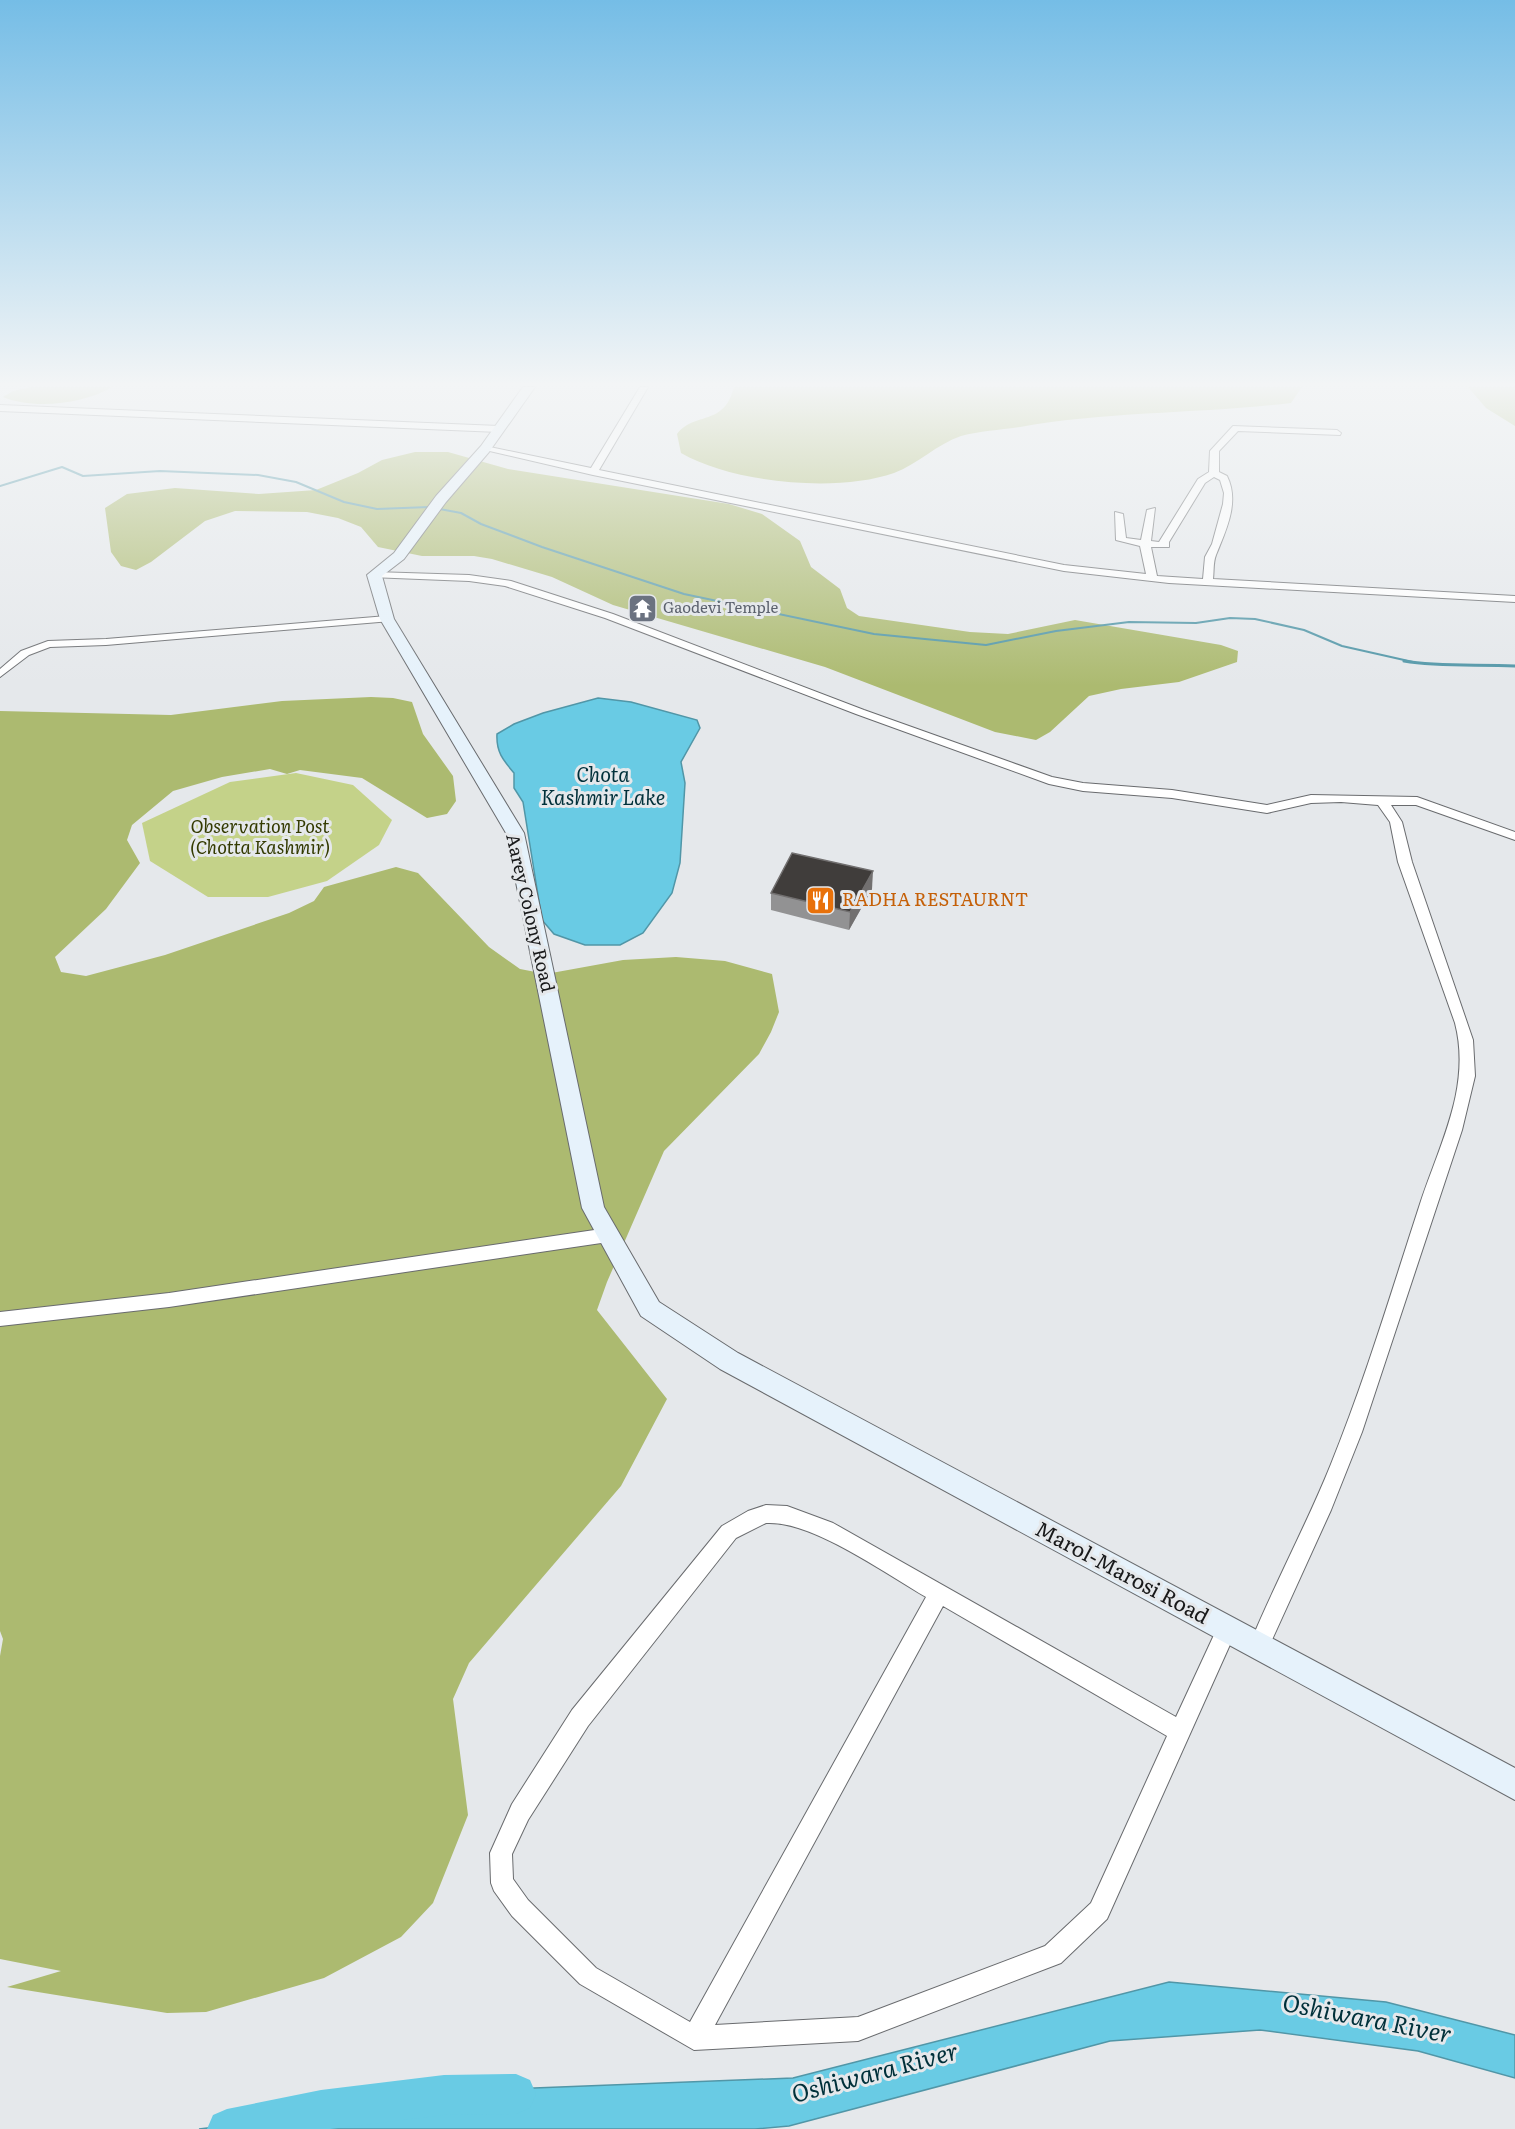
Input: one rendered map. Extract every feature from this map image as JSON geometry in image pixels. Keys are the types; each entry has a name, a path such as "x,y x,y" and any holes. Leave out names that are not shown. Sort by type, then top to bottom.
{"main road":[{"path":"375,574 399,556 452,486"},
{"name":"Aarey Colony Road","path":"375,574 387,619 515,833 593,1208 650,1309 729,1361"},
{"name":"Marol-Marosi Road","path":"729,1361 1515,1785"}],"street":[{"path":"663,486 1064,568 1208,582 1515,599"},
{"path":"1118,514 1121,540 1165,545 1164,542 1198,486"},
{"path":"1208,582 1210,557 1223,526 1229,493 1227,486"},
{"path":"1152,510 1145,544 1152,578"},
{"path":"375,574 469,578 507,583 609,616 860,712 1083,788 1172,794 1267,808 1311,799 1418,801 1515,836"},
{"path":"0,674 25,653 48,644 106,642 387,619"},
{"path":"1258,1646 1340,1464 1394,1314 1429,1201 1455,1131 1466,1082 1468,1055 1458,1011 1449,992 1409,872 1396,822 1382,802"},
{"path":"0,1319 169,1300 608,1234"},
{"path":"1180,1731 826,1529 797,1516 775,1512 750,1517 729,1532 587,1709 520,1812 501,1853 502,1883 520,1908 588,1976 694,2038 858,2029 1053,1956 1099,1911 1227,1629"},
{"path":"694,2038 939,1593"}],"green space":[{"path":"325,486 618,486 729,504 762,514 800,541 811,567 840,589 847,608 859,616 970,632 1008,634 1075,620 1221,645 1238,651 1237,662 1179,682 1121,689 1089,696 1050,732 1036,740 995,732 825,667 613,605 552,577 492,559 474,556 422,556 378,547 361,527 338,518 307,512 235,511 205,521 151,562 136,570 121,566 111,552 105,508 127,494 175,488 259,494 316,490"},
{"path":"371,697 412,702 423,734 453,776 456,801 447,814 427,818 362,778 300,770 287,774 270,769 222,777 173,791 132,825 127,840 140,863 106,909 55,957 61,972 86,976 165,955 289,913 314,901 324,887 396,867 418,873 489,947 520,969 546,974 623,960 676,957 725,961 772,974 779,1012 759,1054 664,1151 607,1282 597,1310 667,1399 621,1486 469,1663 453,1699 468,1815 433,1903 401,1937 324,1978 206,2012 167,2013 7,1987 61,1971 0,1959 0,1656 3,1639 0,1631 0,711 171,715 282,701"},
{"name":"Observation Post (Chotta Kashmir)","path":"296,773 353,785 392,820 379,845 327,881 268,897 208,897 150,861 142,823 230,782"}],"water":[{"name":"Chota Kashmir Lake","path":"598,698 631,702 697,720 700,728 681,762 685,783 680,863 672,893 643,933 620,945 585,945 554,934 542,920 523,802 514,788 514,773 501,755 497,740 497,734 514,724 543,713"},
{"path":"1169,1982 1386,2002 1515,2035 1515,2078 1418,2051 1260,2030 1110,2041 789,2126 755,2129 199,2129 534,2088 793,2078"}],"building":[{"path":"792,853 873,871 850,912 771,893"}],"waterway":[{"path":"306,486 344,502 377,509 429,507 461,513 481,524 542,547 684,594 874,634 986,645 1056,631 1129,622 1196,623 1230,618 1255,619 1304,630 1342,646 1413,662"},
{"path":"1404,661 1445,665 1515,666"},
{"name":"Oshiwara River","path":"227,2129 321,2110 444,2095 516,2094"}],"place":[{"name":"Gaodevi Temple","path":"642,608"},
{"name":"RADHA RESTAURNT","path":"821,900"}]}
